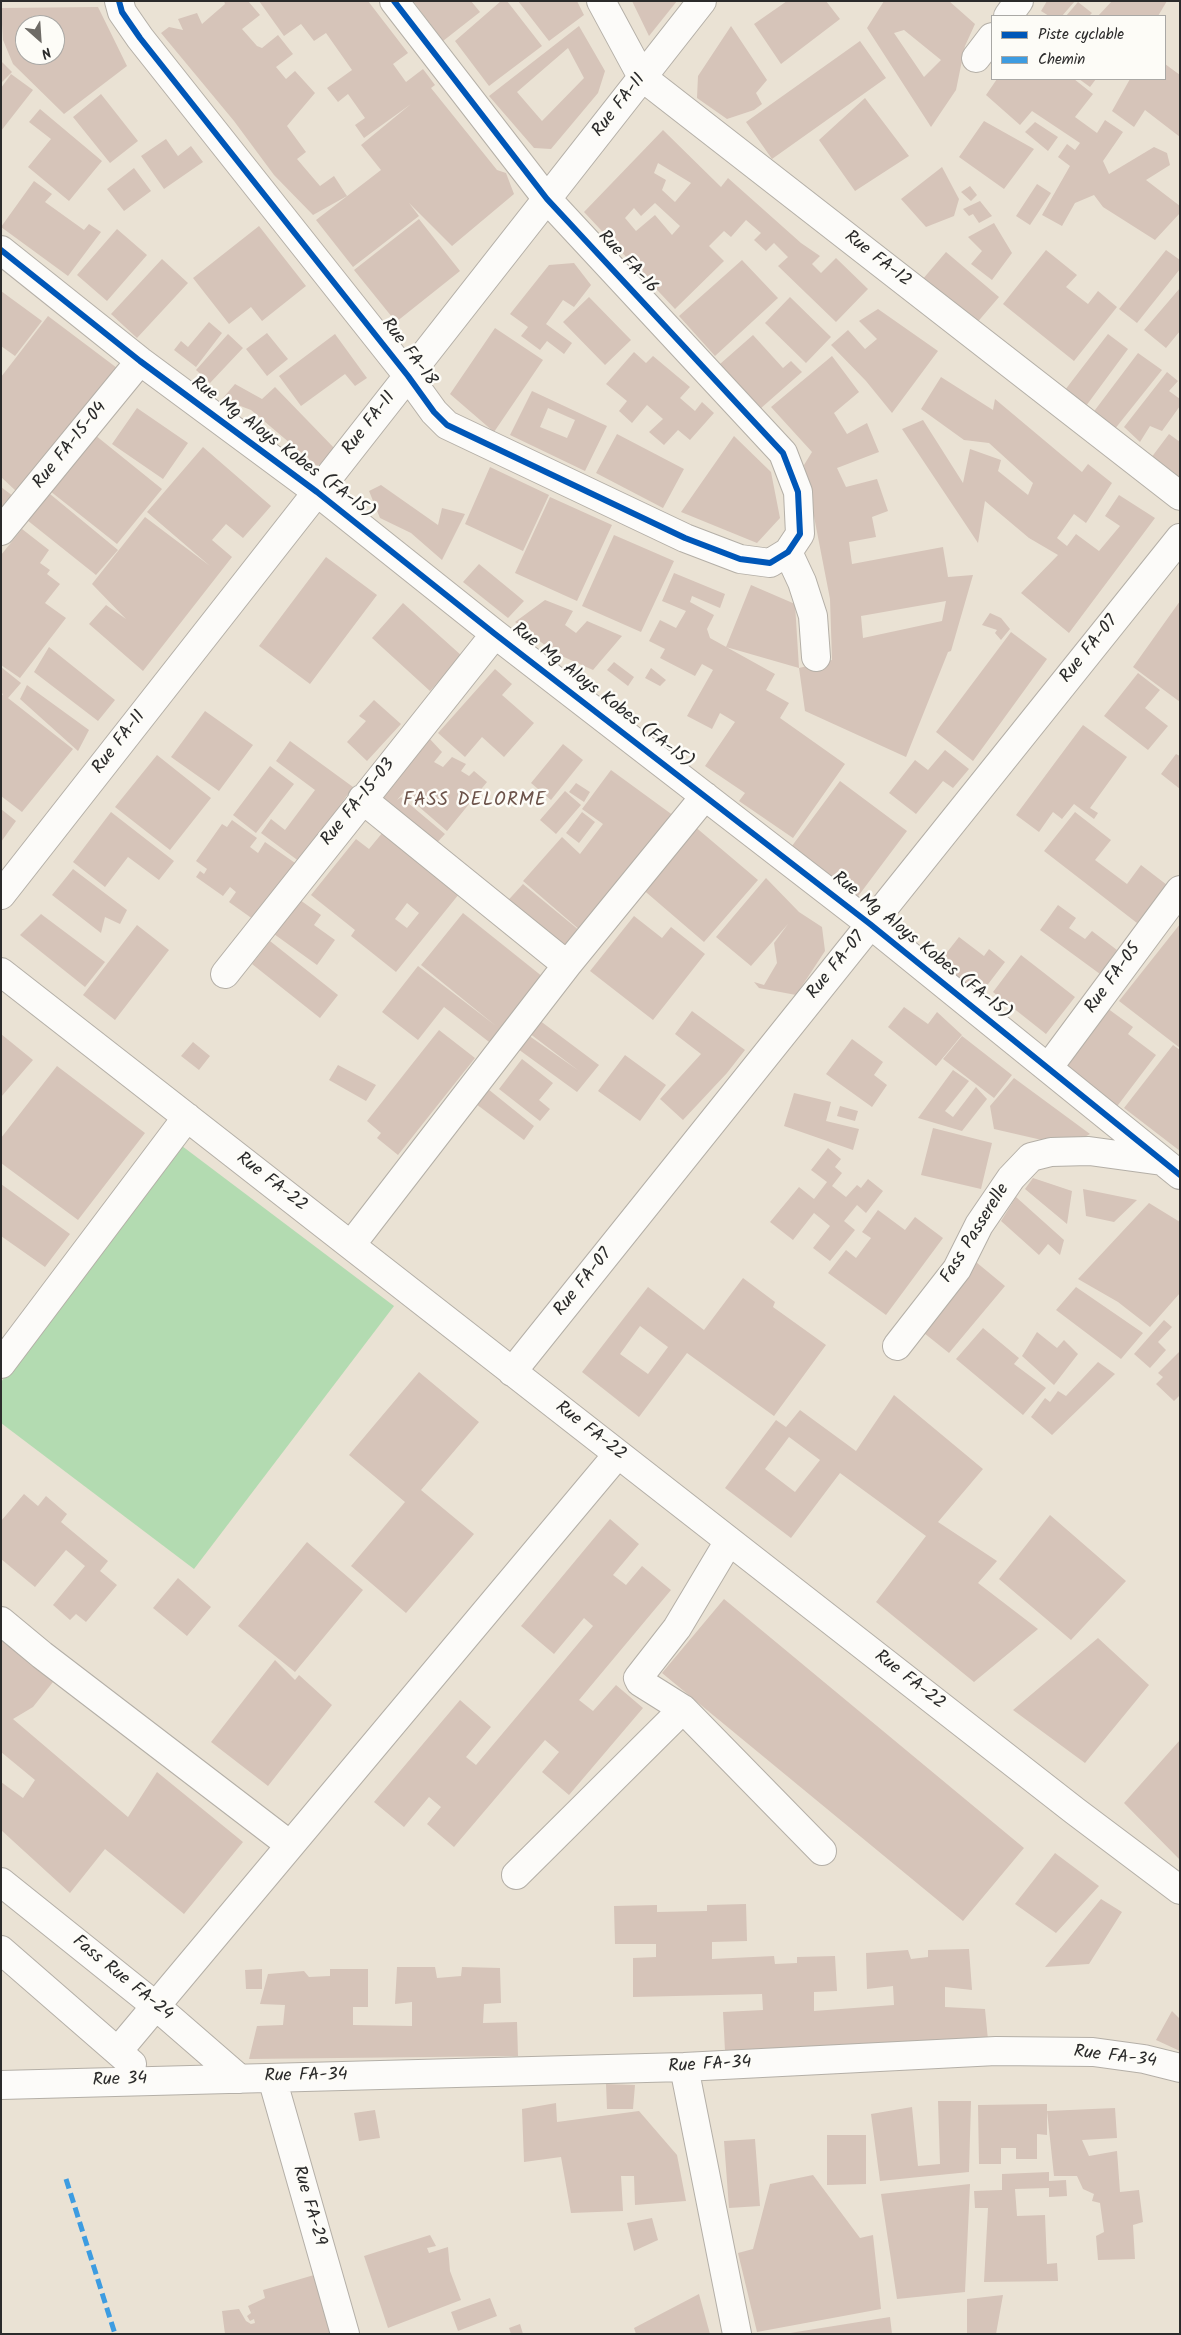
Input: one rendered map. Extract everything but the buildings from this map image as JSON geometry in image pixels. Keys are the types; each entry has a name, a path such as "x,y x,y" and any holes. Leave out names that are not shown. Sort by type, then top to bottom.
{"street":[{"name":"Rue FA-18","path":"119,1 122,12 140,38 408,376 434,412 447,425 685,538 740,559 770,564 788,552"},
{"name":"Rue FA-16","path":"394,1 547,199 783,452 798,492 800,534 788,552"},
{"name":"Rue FA-12","path":"601,1 642,77 1180,496"},
{"name":"Rue FA-11","path":"1,895 702,1"},
{"path":"1009,15 1019,1"},
{"name":"Rue Mg Aloys Kobes (FA-15)","path":"1,250 140,361 317,492 495,634 870,924 1171,1168"},
{"name":"Rue FA-15-04","path":"1,531 140,361"},
{"name":"Rue FA-07","path":"512,1372 1180,538"},
{"path":"788,552 802,582 814,616 816,657"},
{"name":"Rue FA-15-03","path":"225,974 362,799 495,634"},
{"path":"351,1245 568,965 705,796"},
{"path":"362,799 568,965"},
{"name":"Rue FA-05","path":"1048,1068 1180,890"},
{"name":"Rue FA-22","path":"1,972 729,1541 1180,1890"},
{"path":"1,1364 187,1117"},
{"name":"Fass Passerelle","path":"898,1346 957,1269 979,1225 1011,1178 1031,1157 1051,1152 1089,1151 1171,1168"},
{"path":"118,2051 157,2007 290,1845 618,1454"},
{"path":"729,1541 678,1628 638,1678 640,1682 683,1709 822,1851"},
{"path":"1,1621 42,1655 290,1845"},
{"path":"516,1875 683,1709"},
{"name":"Fass Rue FA-24","path":"1,1882 157,2007 240,2079"},
{"path":"1,1950 118,2051 148,2080"},
{"name":"Rue FA-34","path":"240,2079 684,2067 1005,2051 1094,2052 1144,2059 1180,2068"},
{"path":"684,2067 737,2334"},
{"name":"Rue FA-29","path":"272,2078 345,2334"},
{"name":"Rue 34","path":"1,2085 240,2079"}],"green space":[{"path":"182,1146 394,1306 194,1569 1,1423 1,1382"}],"marked path":[{"path":"66,2179 115,2334"}],"cycle path":[{"path":"119,1 122,12 140,38 408,376 434,412 447,425 685,538 740,559 770,563 788,552 800,534 798,492 783,453 547,199 394,1"},
{"path":"1,250 140,361 317,492 495,634 870,924 1180,1175"}],"district":[{"name":"FASS DELORME","path":"475,802"}]}
